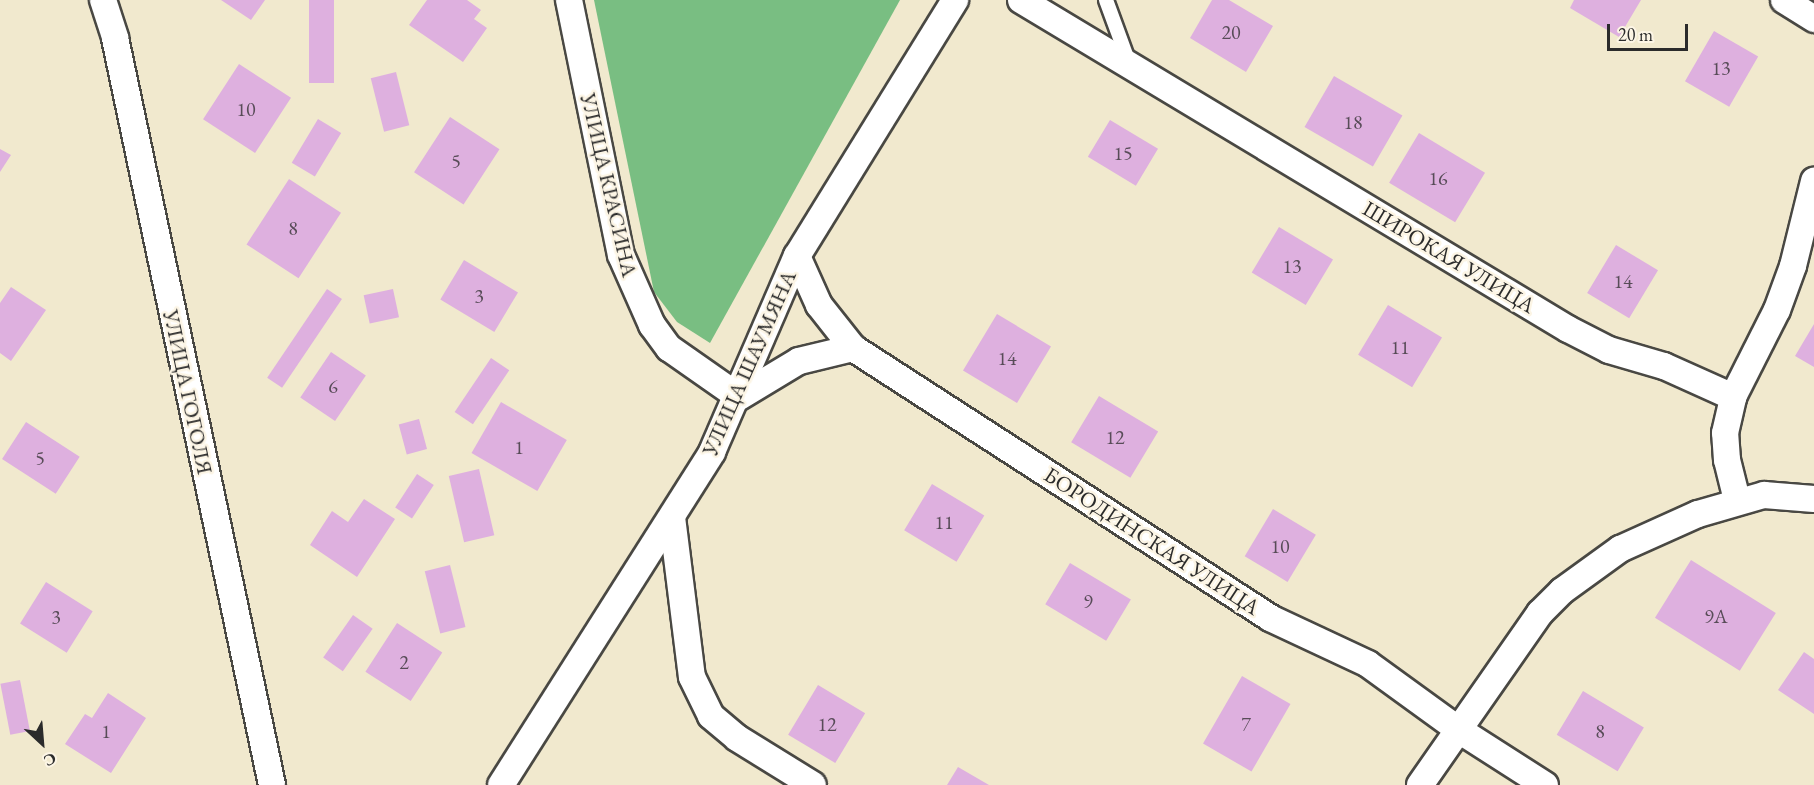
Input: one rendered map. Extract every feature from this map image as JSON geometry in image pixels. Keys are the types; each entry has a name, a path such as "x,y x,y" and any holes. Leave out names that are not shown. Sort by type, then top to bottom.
{"street":[{"name":"УЛИЦА ГОГОЛЯ","path":"103,0 115,38 272,785"},
{"name":"УЛИЦА КРАСИНА","path":"569,0 621,255 634,292 652,325 669,348 739,397"},
{"name":"УЛИЦА ШАУМЯНА","path":"501,785 712,452 739,397 766,321 796,256 954,0"},
{"name":"ШИРОКАЯ УЛИЦА","path":"1021,0 1568,329 1610,350 1664,366 1733,397"},
{"path":"1784,0 1814,19"},
{"path":"1737,500 1727,460 1725,433 1733,397 1789,277 1814,181"},
{"name":"БОРОДИНСКАЯ УЛИЦА","path":"796,256 819,305 853,348 1270,618 1368,664 1459,730 1545,785"},
{"path":"739,397 799,361 853,348"},
{"path":"1420,785 1540,613 1562,591 1620,549 1737,500 1764,495 1814,499"},
{"path":"672,517 692,677 711,716 737,738 813,785"}],"lane":[{"path":"1106,0 1129,63"}],"green space":[{"path":"594,0 900,0 710,343 677,322 654,292"}],"building":[{"path":"221,0 265,0 251,20"},
{"path":"309,0 334,0 334,83 309,83"},
{"path":"427,0 467,0 481,10 474,19 487,28 463,62 409,25"},
{"path":"1212,0 1229,0 1273,26 1246,72 1190,38"},
{"path":"1574,0 1641,0 1619,37 1570,8"},
{"path":"1714,31 1758,56 1729,107 1685,81"},
{"path":"239,64 291,98 255,153 203,119"},
{"path":"396,72 409,125 384,132 371,78"},
{"path":"1334,76 1402,116 1373,167 1304,127"},
{"path":"450,117 499,149 464,204 414,172"},
{"path":"318,119 341,133 315,177 292,163"},
{"path":"1110,120 1158,149 1136,186 1088,157"},
{"path":"1419,133 1485,173 1455,222 1389,183"},
{"path":"0,149 11,155 0,172"},
{"path":"289,179 341,213 299,278 247,244"},
{"path":"1279,227 1333,259 1306,305 1252,272"},
{"path":"1616,245 1658,270 1629,318 1587,293"},
{"path":"464,260 518,292 494,332 440,299"},
{"path":"11,287 46,310 11,361 0,353 0,303"},
{"path":"327,289 342,299 282,388 267,378"},
{"path":"393,289 399,317 370,324 364,295"},
{"path":"1388,305 1442,337 1412,387 1358,355"},
{"path":"997,314 1051,346 1017,403 963,371"},
{"path":"1814,324 1814,367 1795,356"},
{"path":"331,352 366,375 335,421 300,398"},
{"path":"491,358 509,370 473,424 455,412"},
{"path":"1099,396 1158,432 1130,478 1071,442"},
{"path":"501,402 567,440 537,491 472,453"},
{"path":"419,419 427,449 407,454 399,424"},
{"path":"26,422 80,457 56,494 2,459"},
{"path":"479,469 494,535 464,542 449,476"},
{"path":"417,474 434,485 412,518 395,508"},
{"path":"932,484 984,515 956,562 904,530"},
{"path":"364,499 395,519 357,577 310,545 332,511 348,522"},
{"path":"1273,509 1316,535 1288,582 1245,556"},
{"path":"1691,560 1776,613 1740,671 1655,618"},
{"path":"1070,563 1131,600 1106,641 1045,604"},
{"path":"450,565 465,627 440,633 425,571"},
{"path":"46,582 93,611 67,653 20,624"},
{"path":"353,615 373,629 343,671 323,658"},
{"path":"397,623 442,652 411,701 365,672"},
{"path":"1804,652 1814,659 1814,714 1778,690"},
{"path":"1242,676 1290,704 1251,772 1203,744"},
{"path":"20,680 30,731 10,735 0,684"},
{"path":"818,685 865,713 835,763 788,735"},
{"path":"1583,691 1644,728 1618,771 1557,735"},
{"path":"108,693 146,718 111,773 65,744 85,714 92,718"},
{"path":"958,767 989,785 947,785"}]}
